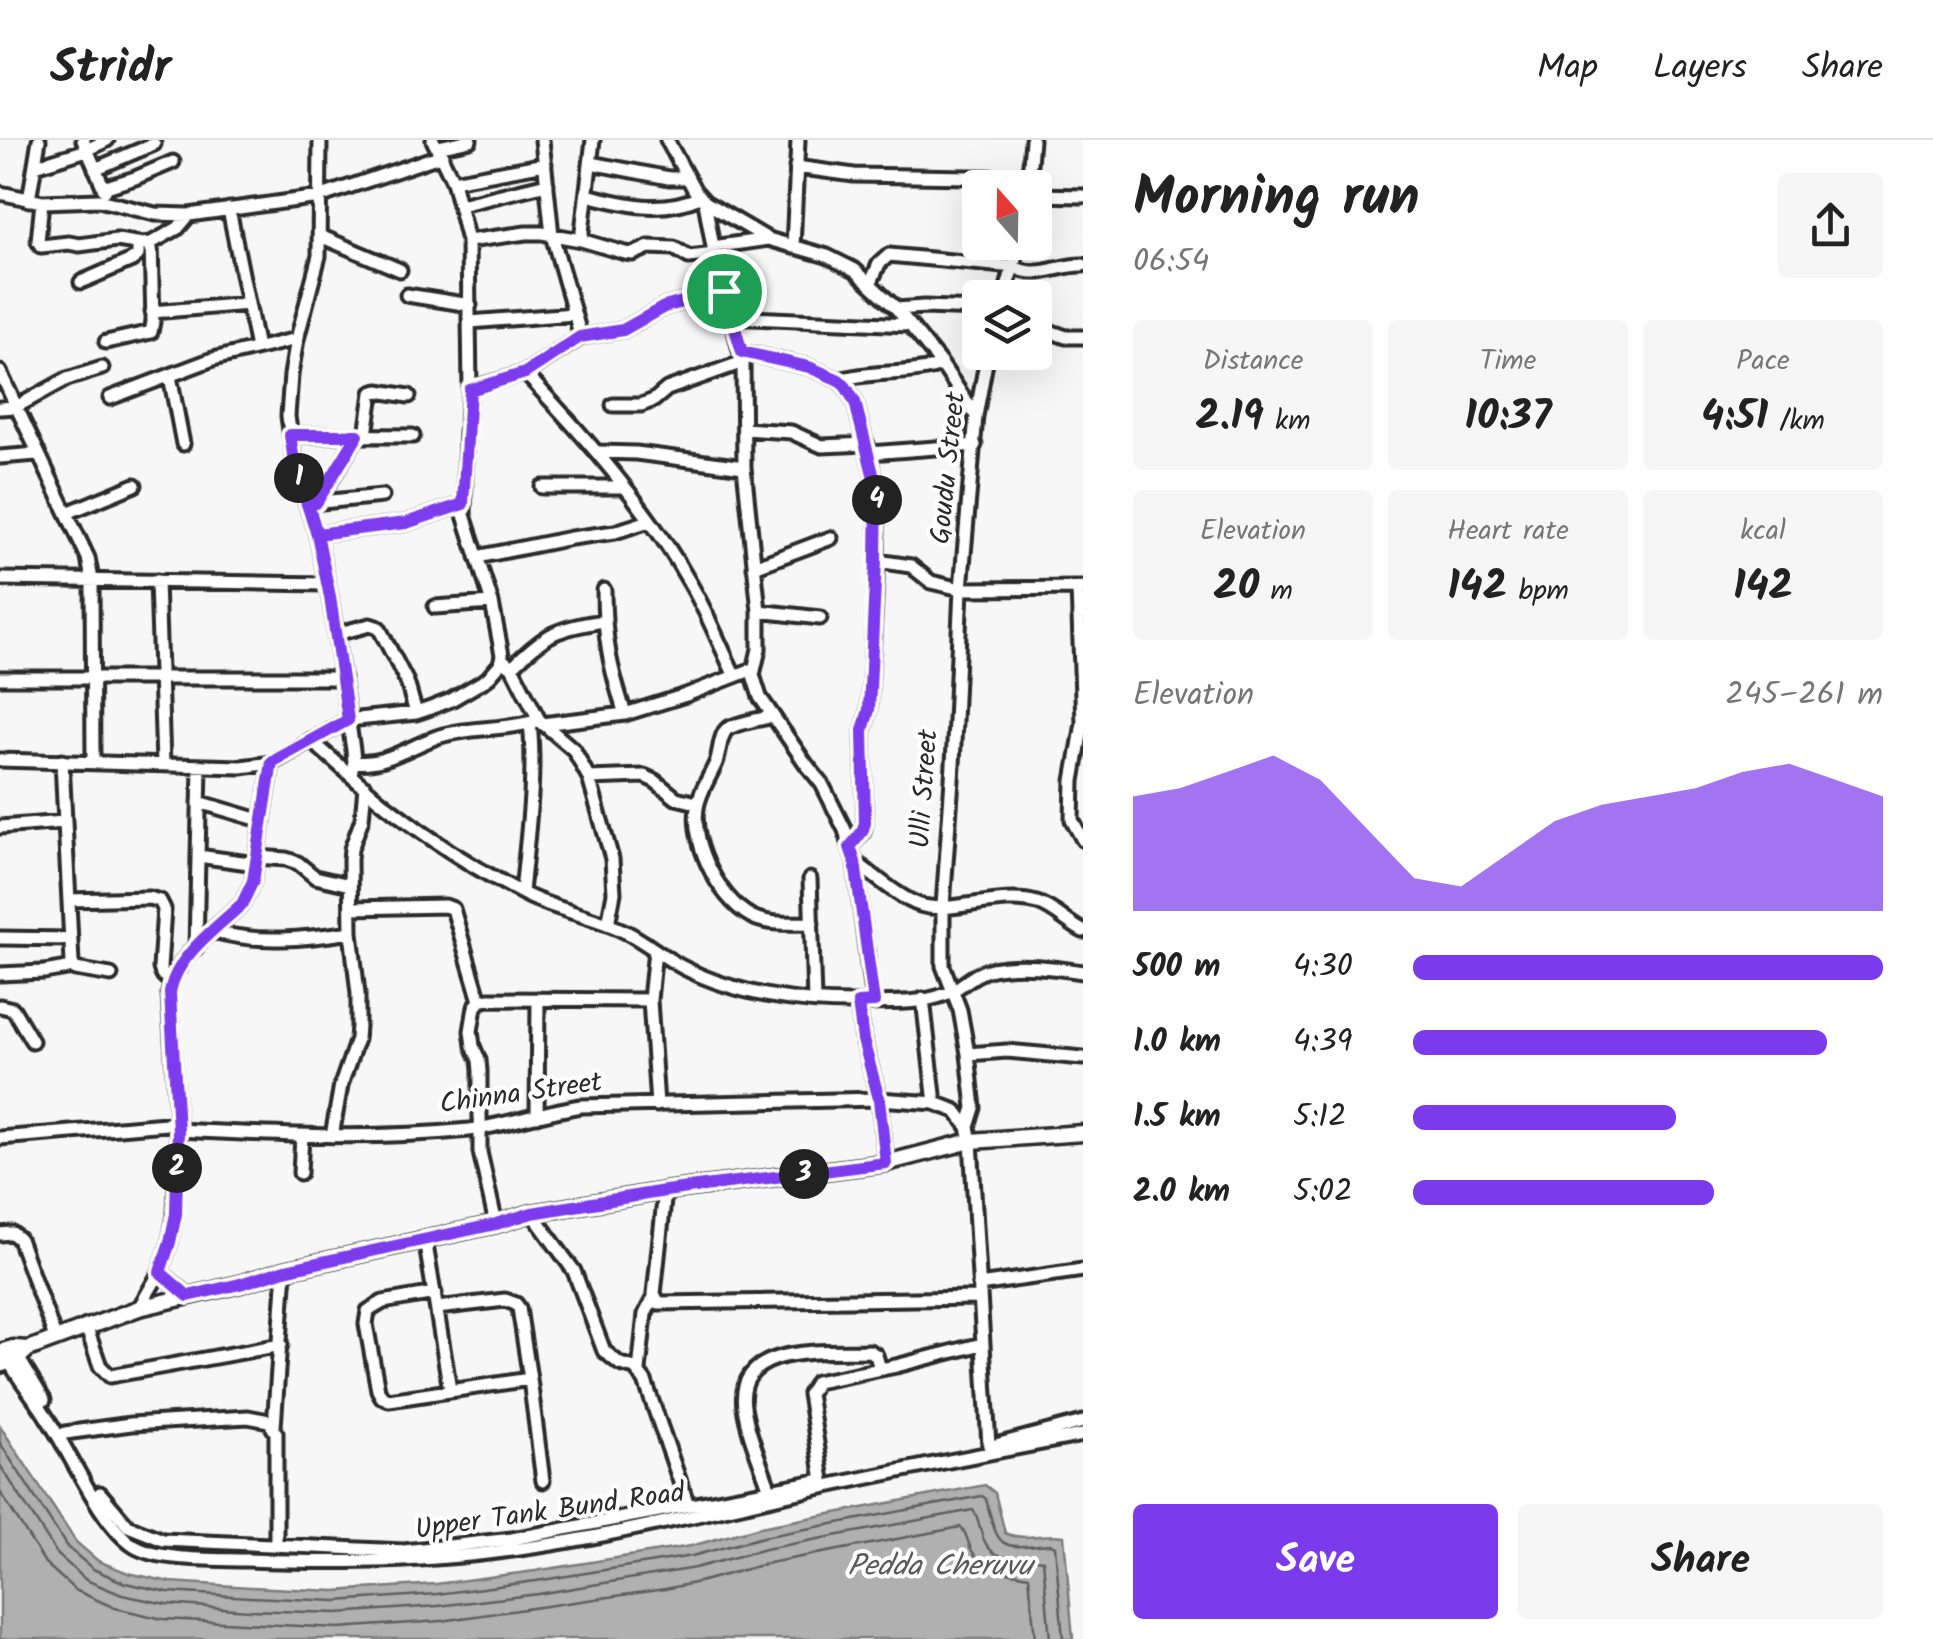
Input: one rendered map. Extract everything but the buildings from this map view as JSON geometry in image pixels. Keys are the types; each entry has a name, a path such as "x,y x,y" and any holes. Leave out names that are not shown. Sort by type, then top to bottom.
{"main road":[{"path":"10,1355 139,1308 532,1213 665,1191 886,1163 969,1134 1083,1133"}],"street":[{"path":"39,140 35,201 41,246 117,240 145,243 178,228 188,215"},
{"path":"35,166 85,145 108,140"},
{"path":"320,140 316,273 297,339 288,396 295,468 312,503 336,634 352,768"},
{"path":"0,193 35,201 108,201 155,214 188,215 319,197 438,147 470,140"},
{"path":"542,140 552,235 580,337"},
{"path":"581,240 594,140"},
{"path":"667,140 702,199 743,357 744,468 759,611 759,648 753,669 756,686 772,716 829,796 845,830 855,862 874,1002"},
{"path":"792,247 798,140"},
{"path":"1030,170 1032,140"},
{"path":"96,170 154,144"},
{"path":"85,145 108,201"},
{"path":"438,147 453,181 468,242 470,390 463,504 467,528 507,663 537,722 574,750 589,778 612,859 614,893 608,924"},
{"path":"103,188 173,162"},
{"path":"592,163 668,178 688,178"},
{"path":"453,181 545,164"},
{"path":"796,167 962,180"},
{"path":"460,205 547,184"},
{"path":"587,195 627,206 654,207 702,199 768,240 827,256 855,270 897,309 942,364 976,416"},
{"path":"1052,195 1083,196"},
{"path":"229,209 257,348"},
{"path":"468,242 526,233 581,240 633,254 649,247 674,248 689,257 768,240"},
{"path":"320,236 400,270"},
{"path":"81,282 132,260 145,243"},
{"path":"106,342 151,332 145,243"},
{"path":"870,284 879,264 889,255 1014,267 1036,273 1083,265"},
{"path":"1010,280 1016,260"},
{"path":"470,390 525,373 580,337 623,330 664,307 724,291"},
{"path":"408,294 470,305"},
{"path":"152,312 248,304"},
{"path":"897,309 962,309"},
{"path":"470,322 574,314"},
{"path":"731,317 910,325"},
{"path":"1052,333 1066,338 1083,336"},
{"path":"110,398 214,359 297,339"},
{"path":"613,405 641,405 667,388 743,357 809,367 839,380 852,396 877,490 869,710 863,730 865,823 850,847"},
{"path":"839,380 866,373 915,372 942,364"},
{"path":"0,408 16,407 67,379 102,368"},
{"name":"Goudu Street","path":"961,589 976,416 985,370"},
{"path":"0,372 84,546 92,580 93,762"},
{"path":"525,373 599,452 648,520 693,588 734,676"},
{"path":"170,376 183,444"},
{"path":"312,503 362,435 372,393 410,396"},
{"path":"744,429 791,432 822,446 975,446"},
{"path":"290,435 413,436"},
{"path":"599,452 636,453 744,468"},
{"path":"0,456 38,454"},
{"path":"68,513 135,485"},
{"path":"542,487 624,487"},
{"path":"312,503 382,496"},
{"path":"317,534 406,523 463,504"},
{"path":"477,557 615,532 648,520"},
{"path":"754,567 831,538"},
{"path":"876,561 911,566 931,582 961,589 1080,588 1083,723 1073,781 1072,820 1083,840"},
{"path":"0,579 327,584"},
{"path":"157,582 163,764"},
{"name":"Ulli Street","path":"961,589 942,966 960,1010 974,1108 969,1134 990,1446"},
{"path":"604,590 611,672 626,714"},
{"path":"435,607 492,602"},
{"path":"759,611 820,618"},
{"path":"0,760 241,767 272,762 348,720 416,713 451,700 556,631 604,621"},
{"path":"336,634 370,625 379,628 407,682 416,713"},
{"path":"352,768 384,760 450,733 626,714 753,669"},
{"path":"0,678 343,678"},
{"path":"772,716 728,729 722,737 717,762 697,803 697,832 719,885 749,915 761,920 812,923"},
{"path":"522,893 537,722"},
{"path":"310,740 352,768 390,808 485,873 549,906 629,933 703,978 742,990 858,1003 923,1000 952,991 989,969 1011,966 1083,972"},
{"path":"62,761 73,967"},
{"path":"139,1308 160,1272 176,1214 178,1127 171,983 180,963 248,894 272,762"},
{"path":"196,948 200,766"},
{"path":"589,778 644,776 676,798 697,803"},
{"path":"332,1136 342,1085 357,1039 358,994 350,932 351,849 359,830 366,786"},
{"path":"200,802 263,821"},
{"path":"0,826 64,822"},
{"path":"198,856 286,859 316,876 350,884"},
{"path":"855,862 914,903 931,907 1035,902 1083,931"},
{"path":"810,879 814,1000"},
{"path":"69,900 160,900 164,909 160,968 171,983"},
{"path":"350,908 452,909 480,1001"},
{"path":"214,931 244,938 350,932"},
{"path":"0,938 71,940"},
{"path":"655,950 650,1000 657,1105"},
{"path":"0,974 73,967 110,976"},
{"path":"496,1224 484,1174 479,1128 480,1071 472,1031 475,1007 490,998 650,1000"},
{"path":"537,1116 538,999"},
{"path":"923,1000 935,1103 956,1110 969,1134"},
{"path":"858,1003 863,1040 879,1099 886,1163"},
{"path":"0,1006 13,1008 32,1040"},
{"path":"968,1054 1006,1051 1083,1058"},
{"name":"Chinna Street","path":"0,1138 178,1127 361,1137 479,1128 581,1106 879,1099 935,1103"},
{"path":"300,1172 302,1136"},
{"path":"665,1191 654,1297 645,1314 639,1371 688,1506"},
{"path":"532,1213 574,1271 604,1351 620,1364 639,1371"},
{"path":"0,1234 12,1232 20,1238 55,1338"},
{"path":"425,1239 450,1390"},
{"path":"276,1546 274,1427 285,1270"},
{"path":"654,1297 664,1305 979,1291 1083,1270"},
{"path":"160,1272 188,1296"},
{"path":"435,1293 376,1305 368,1311 366,1324 382,1398 530,1379"},
{"path":"437,1308 505,1300 516,1304 521,1314 543,1481"},
{"path":"86,1326 100,1366 110,1376 118,1377 281,1345"},
{"path":"824,1480 810,1408 810,1390 816,1382 982,1344"},
{"path":"770,1490 744,1411 743,1395 753,1372 774,1358 869,1351 876,1355 880,1368"},
{"name":"Upper Tank Bund Road","path":"10,1355 65,1433 102,1497 128,1526 162,1540 404,1552 512,1539 990,1446 1083,1422"},
{"name":"Upper Tank Bund Road","path":"10,1355 115,1528 134,1546 152,1553 198,1559 436,1558 520,1548 679,1520 1083,1435"},
{"path":"65,1433 132,1424 248,1418 269,1422 274,1427"}],"water":[{"name":"Pedda Cheruvu","path":"0,1426 76,1542 98,1561 128,1573 170,1582 250,1587 335,1591 436,1584 535,1571 691,1546 760,1527 985,1485 995,1493 1005,1533 1019,1537 1064,1536 1073,1639 0,1639"}],"route":[{"path":"724,291 664,307 623,330 580,337 525,373 470,390 463,504 406,523 317,534 308,504 316,503 358,435 290,435 295,468 317,534 330,597 348,720 272,762 248,894 180,963 171,983 178,1130 176,1214 160,1272 188,1296 532,1213 665,1191 886,1163 879,1099 863,1040 858,1003 874,1002 850,847 865,823 863,730 869,710 876,478 855,402 846,387 809,367 742,352 724,291"}]}
